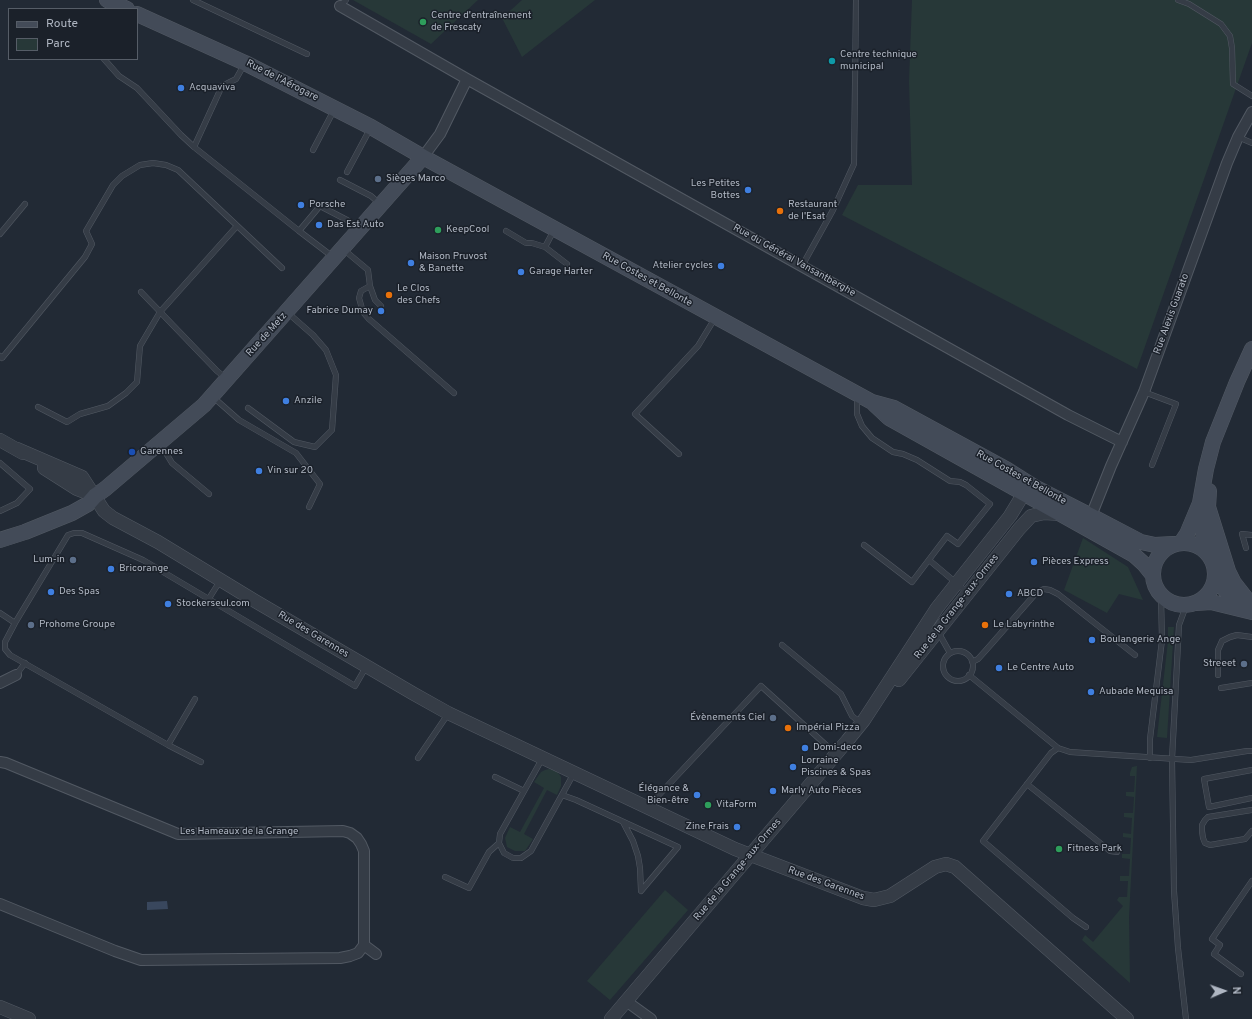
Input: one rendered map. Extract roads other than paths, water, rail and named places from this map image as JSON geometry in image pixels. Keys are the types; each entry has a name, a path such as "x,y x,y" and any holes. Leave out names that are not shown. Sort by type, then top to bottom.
{"main road":[{"path":"108,0 125,8"},
{"name":"Rue de l'Aérogare","path":"138,14 245,63 335,108 423,157"},
{"name":"Rue de Metz","path":"0,540 72,513 88,504 95,496 204,405 423,157"},
{"name":"Rue Costes et Bellonte","path":"423,157 866,399 889,418 1030,491 1091,516 1142,542 1155,545 1177,544"},
{"path":"1252,349 1213,442 1206,469 1200,503 1187,534 1177,544 1165,549 1158,555 1154,563 1152,574 1154,585 1161,597 1176,605 1217,603 1252,611"},
{"path":"1213,442 1208,507 1228,570 1234,584 1249,602 1252,611"},
{"name":"Rue Costes et Bellonte","path":"1030,491 1061,514 1134,555 1152,574"},
{"name":"Rue de Metz","path":"0,532 24,524 78,498 95,496"},
{"path":"1191,604 1205,597 1211,589 1215,579 1215,570 1204,541 1200,503"},
{"path":"1177,544 1196,545 1208,554"},
{"path":"1215,579 1227,592 1252,611"}],"street":[{"name":"Rue du Général Vansantberghe","path":"342,2 467,80 1068,415 1122,442"},
{"path":"423,157 440,134 467,80"},
{"name":"Rue Alexis Guarato","path":"1091,516 1144,392 1227,163 1238,137 1252,112"},
{"name":"Rue des Garennes","path":"0,440 17,449 82,477 104,511 113,518 158,542 366,667 448,713 750,855 863,898 874,900 890,896 935,867 946,864 955,867 1127,1019"},
{"name":"Rue de la Grange-aux-Ormes","path":"934,625 937,608 1030,491"},
{"name":"Rue de la Grange-aux-Ormes","path":"611,1019 837,754 862,722 900,680 934,625 968,592 1019,528 1031,516 1044,513 1061,514"},
{"path":"0,683 16,675"},
{"name":"Les Hameaux de la Grange","path":"0,762 6,762 178,834 343,831 350,833 357,838 364,852 364,945"},
{"path":"0,904 115,951 141,960 340,958 358,953 364,945 376,954"},
{"path":"626,1001 651,1019"},
{"path":"0,1007 29,1019"}],"lane":[{"path":"193,0 307,54"},
{"path":"802,266 833,210 854,164 856,0"},
{"path":"1178,0 1189,4 1221,24 1230,36 1232,48 1233,84 1252,96"},
{"path":"105,60 119,76 137,88 194,147 299,231 368,270 370,286 375,300 381,306"},
{"path":"194,147 222,86 236,79 245,63"},
{"path":"313,150 335,108"},
{"path":"347,172 371,127"},
{"path":"1238,137 1252,143"},
{"path":"0,356 2,358 85,257 92,244 86,231 113,185 131,169 140,165 153,163 166,165 178,170 282,268"},
{"path":"340,180 371,196 380,205"},
{"path":"0,234 25,204"},
{"path":"299,231 320,206 347,220 359,229"},
{"path":"38,407 67,422 80,414 108,406 126,393 137,382 140,346 160,312 237,226"},
{"path":"545,247 554,229"},
{"path":"506,231 526,243 545,247 567,264"},
{"path":"370,286 361,291 359,298 363,312 369,319 454,393"},
{"path":"141,292 217,371 227,379"},
{"path":"248,408 294,442 315,447 332,430 336,375 326,350 313,335 287,312"},
{"path":"679,454 635,414 698,346 716,317"},
{"path":"1144,392 1176,404 1152,465"},
{"path":"212,396 239,420 296,453 320,484 309,507"},
{"path":"864,545 912,582 947,536 958,544 990,504 960,482 950,481 917,460 903,454 893,452 872,438 862,426 857,414 857,402 866,399 964,453"},
{"path":"160,442 172,463 209,494"},
{"path":"0,463 30,489 17,504 0,511"},
{"path":"1009,478 1030,491"},
{"path":"201,762 168,745 10,655 5,649 5,642 15,623 68,535 82,533 143,560 355,686 366,667"},
{"path":"1246,548 1242,534 1252,535"},
{"path":"929,560 968,592"},
{"path":"208,600 220,580"},
{"path":"972,662 983,654 1037,592 1044,590 1050,590 1058,594 1134,655"},
{"path":"1150,758 1150,739 1162,640 1161,597"},
{"path":"1186,1019 1178,948 1174,891 1172,759 1179,625 1191,604"},
{"path":"0,613 15,623"},
{"path":"934,625 950,653"},
{"path":"1218,675 1218,650 1222,641 1237,635 1252,637"},
{"path":"782,645 841,694 852,716 862,722"},
{"path":"954,651 963,652 972,662 973,667 969,675 960,681 946,676 942,666 943,661 950,653 954,651"},
{"path":"16,675 25,663"},
{"path":"969,675 1058,748 1070,752 1191,760 1247,751 1252,752"},
{"path":"1221,688 1252,683"},
{"path":"650,809 657,797 761,686 837,754"},
{"path":"168,745 195,699"},
{"path":"418,758 448,713"},
{"path":"1058,748 1051,753 983,841 1073,918 1086,927"},
{"path":"542,758 500,834 499,843 504,853 513,858 521,858 531,851 574,773"},
{"path":"1252,770 1204,779 1209,807 1252,798"},
{"path":"495,777 524,791"},
{"path":"1028,784 1110,851 1117,852"},
{"path":"562,795 623,822 678,847 641,891 638,856 633,841 623,822"},
{"path":"1252,810 1208,817 1202,824 1202,838 1210,845 1245,839 1252,831"},
{"path":"445,877 469,888 489,852 499,843"},
{"path":"1241,974 1214,954 1220,945 1212,939 1252,881"}],"water":[{"path":"167,901 168,909 147,910 147,902"}],"place":[{"name":"Centre d'entraînement de Frescaty","path":"423,22"},
{"name":"Centre technique municipal","path":"832,61"},
{"name":"Acquaviva","path":"181,88"},
{"name":"Sièges Marco","path":"378,179"},
{"name":"Les Petites Bottes","path":"748,190"},
{"name":"Porsche","path":"301,205"},
{"name":"Restaurant de l'Esat","path":"780,211"},
{"name":"Das Est Auto","path":"319,225"},
{"name":"KeepCool","path":"438,230"},
{"name":"Maison Pruvost & Banette","path":"411,263"},
{"name":"Atelier cycles","path":"721,266"},
{"name":"Garage Harter","path":"521,272"},
{"name":"Le Clos des Chefs","path":"389,295"},
{"name":"Fabrice Dumay","path":"381,311"},
{"name":"Anzile","path":"286,401"},
{"name":"Garennes","path":"132,452"},
{"name":"Vin sur 20","path":"259,471"},
{"name":"Lum-in","path":"73,560"},
{"name":"Pièces Express","path":"1034,562"},
{"name":"Bricorange","path":"111,569"},
{"name":"Des Spas","path":"51,592"},
{"name":"ABCD","path":"1009,594"},
{"name":"Stockerseul.com","path":"168,604"},
{"name":"Prohome Groupe","path":"31,625"},
{"name":"Le Labyrinthe","path":"985,625"},
{"name":"Boulangerie Ange","path":"1092,640"},
{"name":"Streeet","path":"1244,664"},
{"name":"Le Centre Auto","path":"999,668"},
{"name":"Aubade Mequisa","path":"1091,692"},
{"name":"Évènements Ciel","path":"773,718"},
{"name":"Impérial Pizza","path":"788,728"},
{"name":"Domi-deco","path":"805,748"},
{"name":"Lorraine Piscines & Spas","path":"793,767"},
{"name":"Marly Auto Pièces","path":"773,791"},
{"name":"Élégance & Bien-être","path":"697,795"},
{"name":"VitaForm","path":"708,805"},
{"name":"Zine Frais","path":"737,827"},
{"name":"Fitness Park","path":"1059,849"}]}
